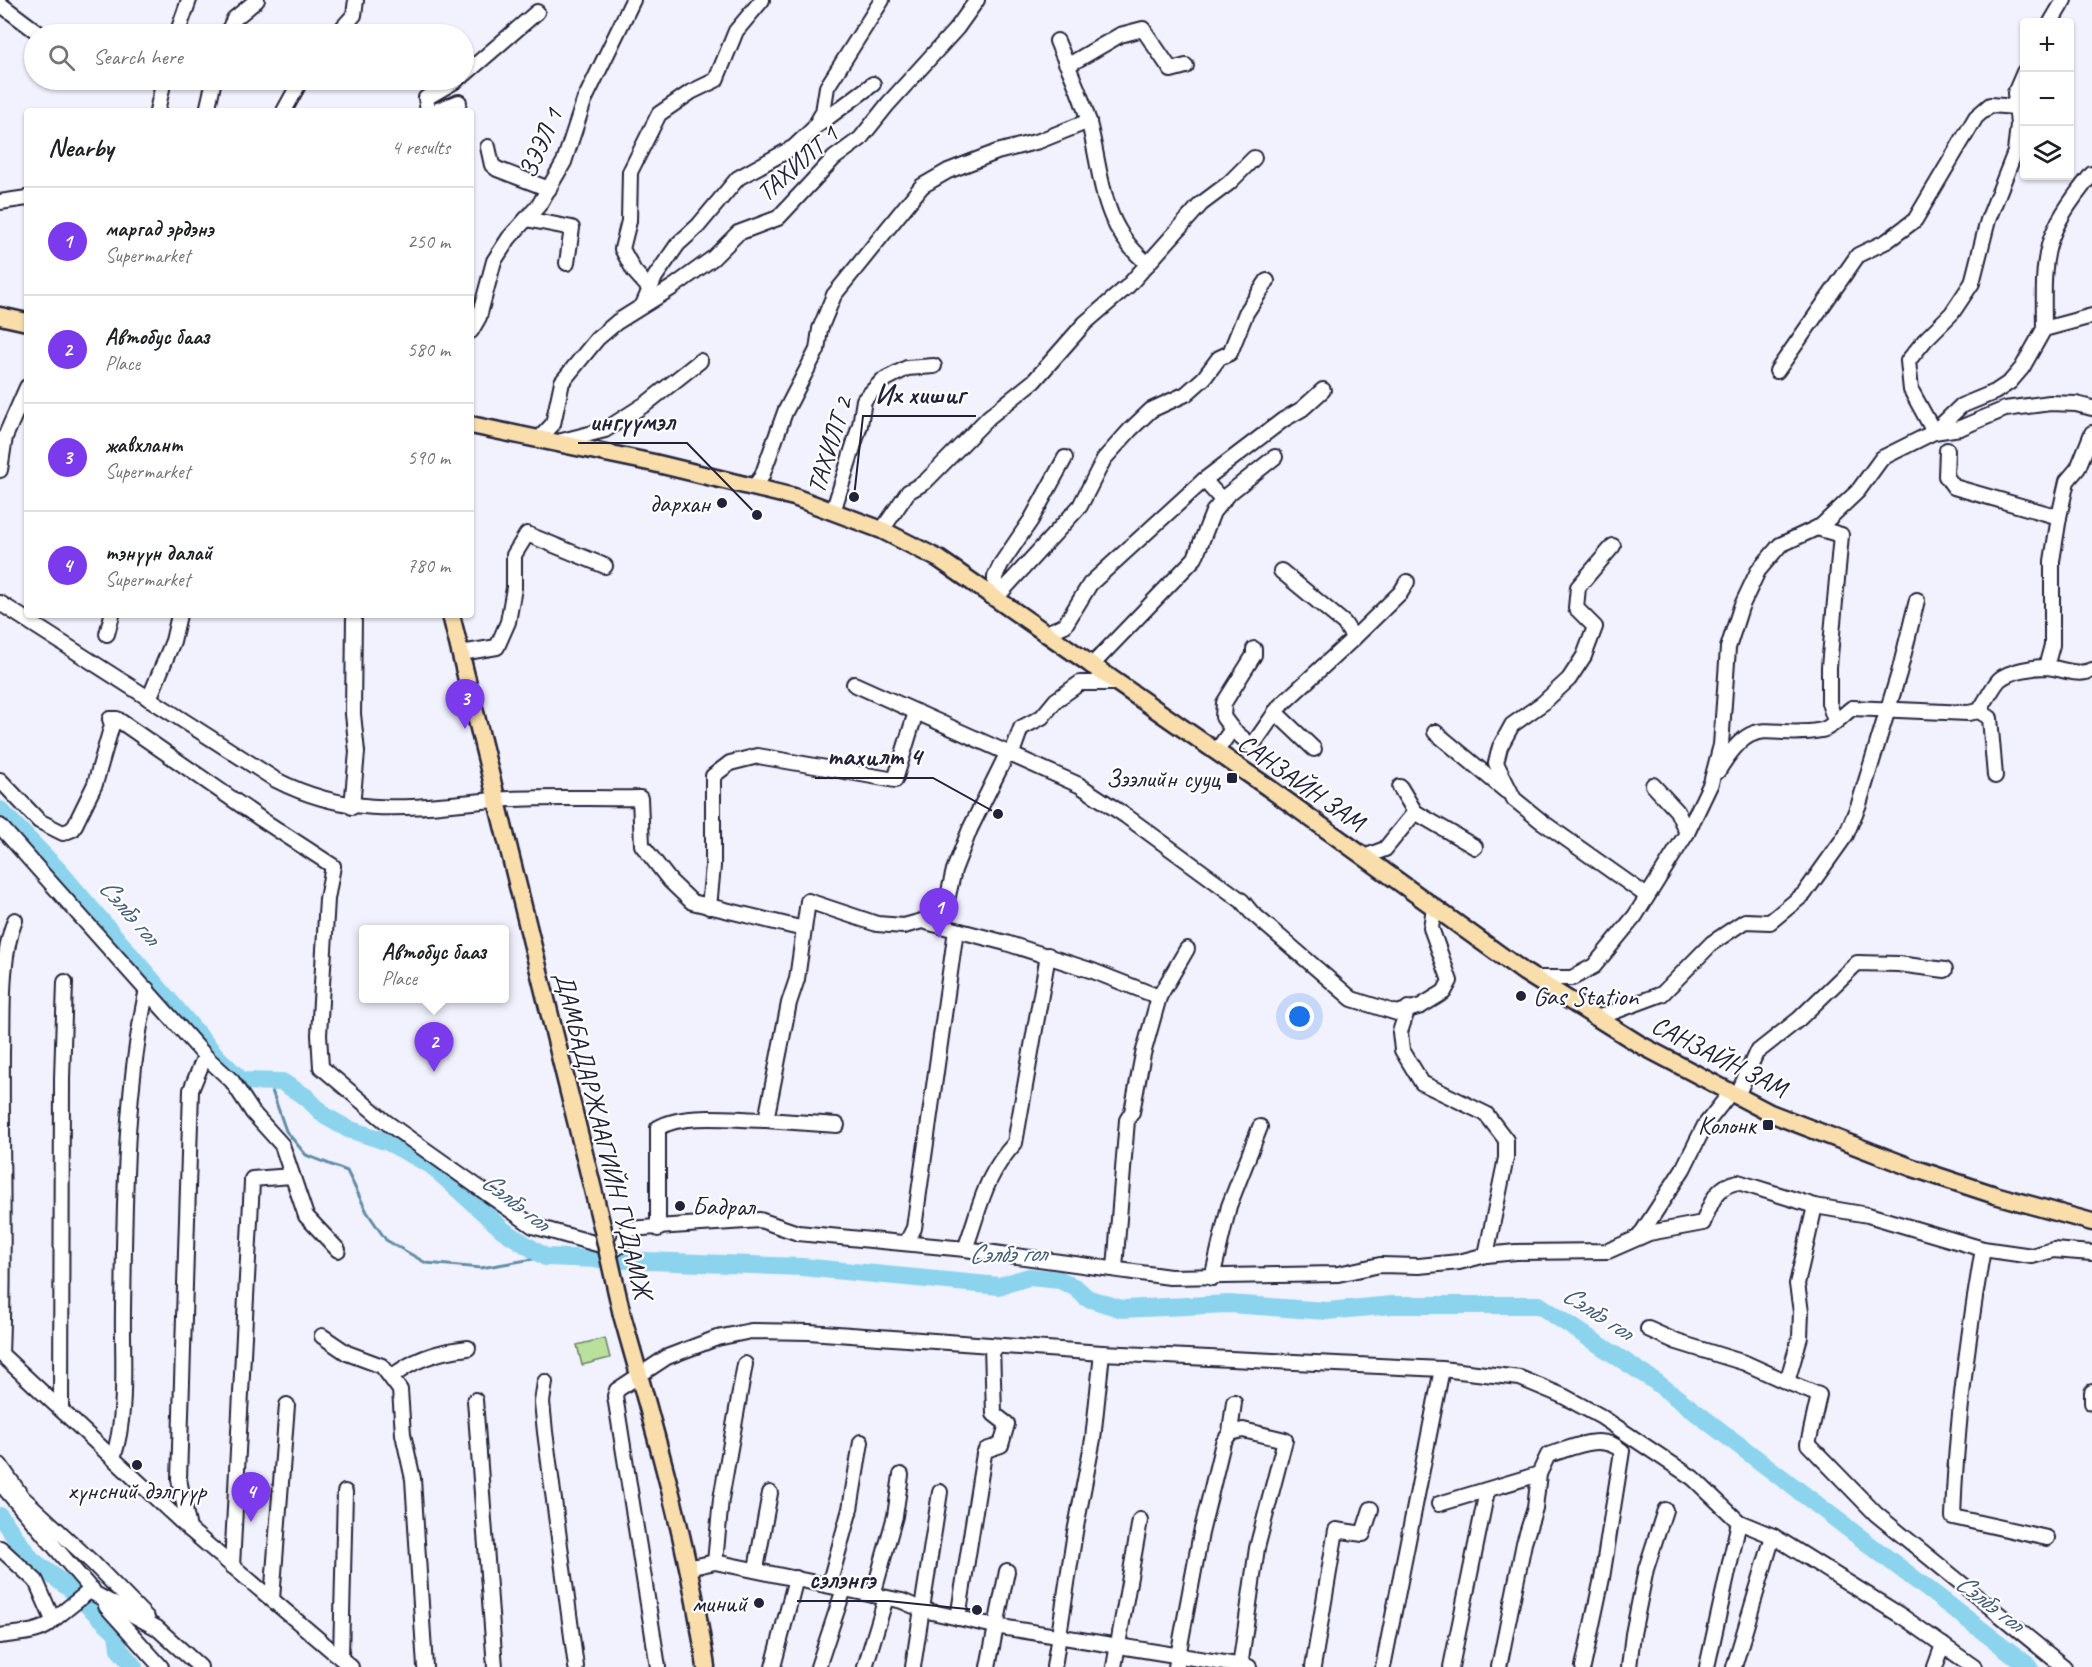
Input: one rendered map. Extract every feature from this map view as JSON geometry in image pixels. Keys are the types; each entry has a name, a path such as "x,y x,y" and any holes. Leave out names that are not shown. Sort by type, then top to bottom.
{"main road":[{"path":"0,316 24,321"},
{"name":"САНЗАЙН ЗАМ","path":"474,426 795,497 882,530 939,560 1216,752 1533,978 1639,1044 1770,1113 1913,1168 1995,1195 2092,1222"},
{"name":"ДАМБАДАРЖААГИЙН ГУДАМЖ","path":"452,618 622,1315 698,1608 706,1667"}],"street":[{"path":"181,24 189,0"},
{"path":"232,24 234,19 256,0"},
{"path":"346,24 354,15 356,0"},
{"name":"ЗЭЭЛ 1","path":"474,326 494,261 509,238 549,189 564,162 584,101 599,65 633,0"},
{"path":"650,289 634,271 622,249 629,221 630,172 659,114 691,92 716,80 736,31 762,0"},
{"path":"814,128 823,112 826,87 882,0"},
{"name":"ТАХИЛТ 1","path":"538,439 553,424 562,382 597,339 713,258 738,233 778,218 794,204 834,158 860,139 957,27 977,0"},
{"path":"2053,18 2064,0"},
{"path":"0,4 27,24"},
{"path":"474,66 537,12"},
{"path":"1066,63 1072,63 1120,35 1143,29 1172,70 1186,66"},
{"path":"1057,41 1089,121 1106,208 1115,226 1137,255 1148,264"},
{"path":"1934,432 1911,390 1908,361 1924,340 1952,313 1972,283 1988,220 2015,152 2015,93 2020,82"},
{"path":"643,305 650,289 678,244 698,226 738,178 794,147 814,128 873,84"},
{"path":"158,108 162,90"},
{"path":"208,108 212,90"},
{"path":"286,108 296,90"},
{"path":"428,108 426,98 440,90"},
{"path":"443,108 459,102"},
{"path":"1777,371 1858,255 1887,241 1915,220 1976,117 1990,105 2016,107"},
{"path":"754,487 762,476 795,390 817,350 820,329 834,295 922,186 948,171 997,152 1039,141 1089,121"},
{"path":"488,147 492,165 497,169 549,189"},
{"path":"882,530 908,492 925,482 989,417 1034,381 1085,323 1105,308 1148,264 1201,204 1229,183 1254,158"},
{"path":"1711,783 1721,745 1728,648 1741,607 1758,571 1780,545 1817,528 1858,491 1882,458 1934,432 1961,406 1995,392 2010,382 2022,368 2044,329 2045,253 2053,228 2092,174"},
{"path":"0,202 24,198"},
{"path":"526,219 572,228 567,263"},
{"path":"995,599 1080,506 1104,459 1130,430 1151,410 1186,394 1204,378 1219,358 1230,353 1246,313 1268,281"},
{"path":"2044,329 2092,316"},
{"path":"556,443 605,430 647,403 700,361"},
{"name":"ТАХИЛТ 2","path":"833,512 860,425 864,400 882,381 908,368 934,366"},
{"path":"1044,633 1065,625 1090,584 1204,480 1283,420 1302,409 1323,390"},
{"path":"0,470 5,437 24,394"},
{"path":"1934,432 1960,428 2005,409 2050,403 2092,408"},
{"path":"2046,667 2052,645 2052,561 2059,517 2067,481 2078,468 2092,433"},
{"path":"1947,450 1946,476 1954,487 2059,517"},
{"path":"1091,666 1195,558 1206,526 1223,501 1275,457"},
{"path":"995,599 995,577 1001,564 1031,520 1065,458"},
{"path":"1204,480 1223,501"},
{"path":"1817,528 1841,536 1829,667 1828,703 1834,721"},
{"path":"461,653 497,646 508,622 514,588 514,555 526,534 605,566"},
{"path":"1514,799 1496,763 1500,747 1512,725 1569,679 1584,656 1595,627 1576,608 1578,587 1613,546"},
{"path":"1281,571 1344,623 1354,638"},
{"path":"1254,649 1254,655 1224,703 1223,717 1232,729 1252,746 1275,712 1401,592 1407,582"},
{"path":"1597,1018 1662,994 1712,943 1745,921 1770,922 1804,894 1846,835 1859,804 1899,673 1917,600"},
{"path":"0,603 284,784 312,796 352,807 415,809 495,800 640,798 642,845 670,881 692,902 804,929"},
{"path":"107,634 111,618"},
{"path":"149,699 173,641 178,618"},
{"path":"352,807 357,752 353,714 354,618"},
{"path":"1979,711 1999,680 2022,670 2046,667 2067,672 2092,670"},
{"path":"941,926 954,870 966,839 1021,728 1042,717 1056,700 1080,683 1116,683"},
{"path":"854,684 1079,785 1126,816 1242,901 1251,912 1352,999 1397,1013 1421,1006 1444,992 1450,981 1431,928 1434,907"},
{"path":"1533,978 1572,978 1594,966 1635,916 1687,833 1711,783 1733,748 1748,736 1765,730 1825,729 1852,708 1951,713 1979,711 1990,718 1995,776"},
{"path":"709,907 713,866 713,776 730,763 758,756 895,780 916,712"},
{"path":"1275,712 1314,749"},
{"path":"0,780 44,824 63,833 73,829 95,784 112,725 110,719 117,719 333,866 327,899 319,1035 321,1067 386,1122 533,1226 615,1249 622,1243 628,1228 658,1229 704,1222 760,1220 798,1233 874,1242 906,1242 1170,1277 1338,1274 1380,1265 1419,1266 1460,1262 1486,1255 1563,1250 1608,1251 1639,1237 1703,1223 1716,1192 1726,1184 1738,1182 1815,1206 1868,1215 1983,1249 2032,1256 2053,1250 2092,1253"},
{"path":"1216,752 1232,729"},
{"path":"1435,732 1541,821 1647,896"},
{"path":"1653,786 1677,811 1687,833"},
{"path":"1400,787 1415,812 1475,847"},
{"path":"1364,857 1385,849 1415,812"},
{"path":"0,826 207,1058 232,1081 253,1113 282,1145 306,1216 338,1250"},
{"path":"766,1120 789,1003 797,979 808,901 877,924 904,926 922,921 1048,955 1159,997"},
{"path":"15,921 9,935 2,1023 5,1268 1,1353 189,1529 346,1662"},
{"path":"906,1242 914,1228 956,930"},
{"path":"1115,1268 1127,1120 1132,1112 1143,1054 1159,997 1187,949"},
{"path":"965,1249 984,1187 1001,1158 1015,1143 1048,955"},
{"path":"1639,1237 1683,1168 1705,1125 1734,1094 1756,1053 1799,1019 1857,963 1898,964 1945,970"},
{"path":"61,1410 62,1079 65,982"},
{"path":"113,1458 119,1442 122,1385 126,1142 136,1055 147,989"},
{"path":"1408,1008 1400,1032 1402,1050 1422,1083 1486,1114 1506,1140 1506,1158 1486,1255"},
{"path":"189,1529 179,1479 188,1154 191,1090 202,1063 207,1058"},
{"path":"658,1229 657,1128 666,1123 702,1119 766,1120 837,1125"},
{"path":"1212,1278 1228,1206 1260,1127"},
{"path":"232,1566 252,1179 292,1176"},
{"path":"1787,1382 1800,1337 1801,1312 1797,1284 1815,1206"},
{"path":"1983,1249 1970,1322 1956,1429 1953,1517 2047,1538"},
{"path":"1648,1329 1677,1342 1745,1363 1819,1395 1808,1444 1876,1514 2064,1667"},
{"path":"658,1667 615,1396 617,1390 667,1357 717,1338 751,1331 810,1332 1102,1353 1442,1369 1520,1378 1563,1395 1600,1416 1693,1478 1739,1522 1773,1536 1903,1617 1974,1667"},
{"path":"322,1336 347,1353 381,1366 400,1390 403,1434 413,1479 425,1667"},
{"path":"958,1618 984,1454 986,1450 1001,1445 1007,1424 994,1414 992,1346"},
{"path":"392,1377 404,1366 441,1351 468,1348"},
{"path":"1054,1667 1075,1532 1094,1439 1102,1353"},
{"path":"715,1562 721,1499 745,1364"},
{"path":"1383,1667 1442,1369"},
{"path":"545,1382 542,1402 544,1432 576,1667"},
{"path":"2092,1392 2092,1403"},
{"path":"475,1400 495,1667"},
{"path":"1177,1662 1201,1533 1223,1443 1230,1433 1234,1402"},
{"path":"272,1599 287,1405"},
{"path":"688,1568 715,1562 756,1569 879,1596 923,1610 996,1626 1118,1645 1177,1662 1243,1666 1257,1548 1285,1440 1243,1430 1230,1433"},
{"path":"1499,1667 1524,1543 1534,1508 1539,1474 1548,1455 1599,1440 1613,1442 1622,1451 1602,1578 1583,1667"},
{"path":"830,1585 850,1509 861,1442"},
{"path":"0,1465 22,1497 200,1667"},
{"path":"1438,1504 1539,1474"},
{"path":"866,1667 901,1475"},
{"path":"0,1483 91,1592 161,1667"},
{"path":"1451,1667 1487,1491"},
{"path":"345,1492 346,1662"},
{"path":"913,1667 940,1492"},
{"path":"756,1569 770,1493"},
{"path":"1313,1667 1336,1530 1363,1534 1371,1509"},
{"path":"1629,1667 1646,1569 1665,1510"},
{"path":"1114,1667 1140,1520"},
{"path":"1707,1667 1733,1539 1739,1522"},
{"path":"1734,1667 1773,1536"},
{"path":"0,1548 36,1581 53,1620"},
{"path":"988,1667 1007,1571"},
{"path":"773,1667 796,1578"},
{"path":"818,1667 844,1588"},
{"path":"91,1592 157,1628"},
{"path":"0,1636 48,1626 67,1607 91,1592"},
{"path":"1935,1667 1943,1646"}],"green space":[{"path":"605,1338 610,1358 582,1365 577,1345"}],"waterway":[{"name":"Сэлбэ гол","path":"0,810 60,872 218,1058 242,1081 282,1082 306,1097 325,1116 348,1129 388,1142 431,1165 503,1230 545,1257 802,1267 999,1286 1029,1277 1060,1280 1076,1288 1087,1298 1122,1309 1229,1304 1327,1311 1392,1305 1539,1305 1656,1382 2030,1667"},
{"path":"269,1082 286,1131 306,1155 347,1171 367,1212 386,1240 426,1263 481,1268 545,1257"},
{"path":"0,1516 32,1560 69,1588 117,1633 119,1649 134,1667"}],"place":[{"name":"Их хишиг","path":"854,497"},
{"name":"дархан","path":"722,503"},
{"name":"ингүүмэл","path":"757,515"},
{"name":"жавхлант","path":"465,729"},
{"name":"Зээлийн сууц","path":"1232,778"},
{"name":"тахилт 4","path":"998,814"},
{"name":"маргад эрдэнэ","path":"939,938"},
{"name":"Gas Station","path":"1521,996"},
{"name":"Автобус бааз","path":"434,1072"},
{"name":"Колонк","path":"1768,1125"},
{"name":"Бадрал","path":"680,1206"},
{"name":"хүнсний дэлгүүр","path":"137,1465"},
{"name":"тэнүүн далай","path":"251,1522"},
{"name":"миний","path":"759,1603"},
{"name":"сэлэнгэ","path":"977,1610"}]}
